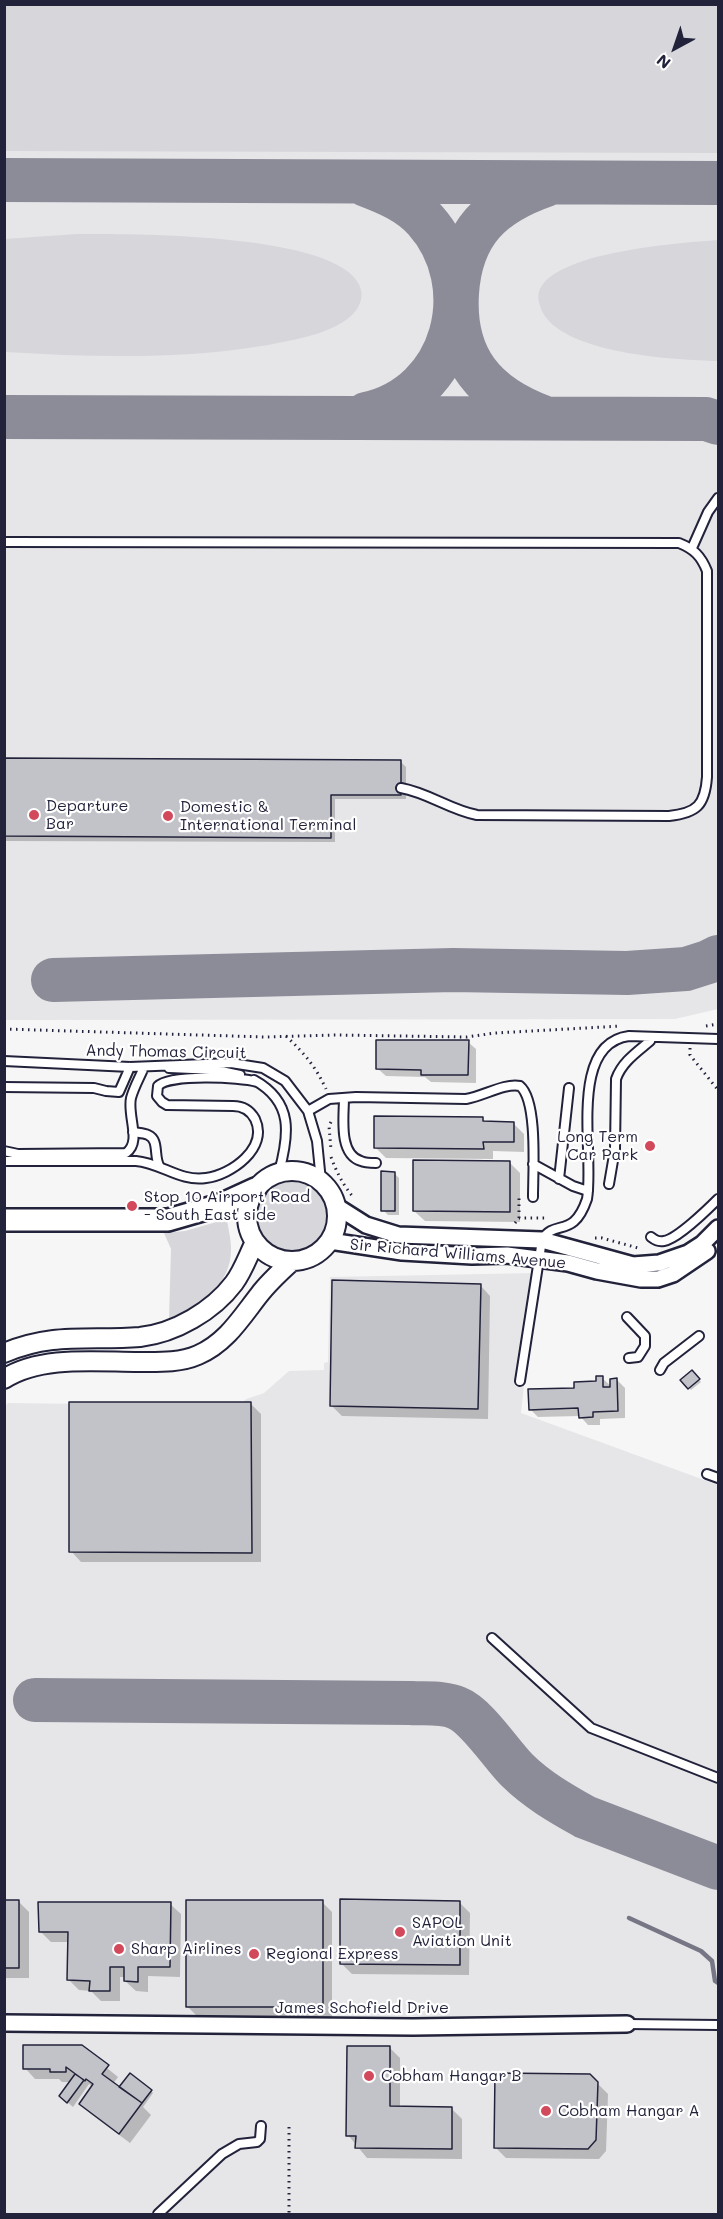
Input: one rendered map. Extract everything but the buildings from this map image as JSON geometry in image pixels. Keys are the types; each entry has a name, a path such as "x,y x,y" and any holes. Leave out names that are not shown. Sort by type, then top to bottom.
{"main road":[{"path":"4,1219 168,1220 220,1205 255,1188"}],"street":[{"path":"294,1171 308,1174 321,1181 330,1192 336,1206 335,1230 330,1241 322,1251 311,1257 291,1262 274,1258 263,1251 248,1229 246,1215 255,1188 279,1172 294,1171"},
{"name":"Sir Richard Williams Avenue","path":"336,1206 366,1225 398,1235 542,1240 621,1263 643,1265 659,1263 688,1253 702,1244 718,1228"},
{"name":"Sir Richard Williams Avenue","path":"330,1241 402,1252 472,1256 507,1255 568,1263 619,1275 658,1279 673,1274 690,1264 718,1242"},
{"path":"4,1353 34,1342 54,1339 140,1337 179,1326 210,1307 228,1291 255,1242"},
{"path":"4,1379 31,1368 61,1361 154,1362 183,1360 196,1356 215,1346 227,1336 261,1292 291,1262"},
{"name":"James Schofield Drive","path":"4,2022 413,2027 627,2024"}],"lane":[{"path":"692,548 708,512 718,498"},
{"path":"4,542 679,543 692,548 699,555 706,571 707,603 706,786 701,802 692,811 669,816 477,815 449,807 417,791 401,788"},
{"path":"520,1381 542,1240 551,1230 569,1227 576,1221 582,1212 588,1191 590,1080 592,1068 603,1048 618,1038 629,1036 718,1039"},
{"path":"609,1184 615,1149 616,1079 626,1062 650,1041"},
{"name":"Andy Thomas Circuit","path":"4,1061 130,1066 231,1063 263,1068 285,1081 308,1111 317,1141 321,1181"},
{"path":"4,1088 99,1088 119,1092 130,1066"},
{"path":"4,1151 18,1154 122,1154 133,1147 130,1101 144,1066"},
{"path":"158,1066 230,1072 257,1082 269,1090 277,1100 287,1124 288,1135 279,1172"},
{"path":"4,1161 136,1161 152,1164 191,1179 207,1179 222,1174 249,1153 257,1139 258,1130 249,1111 242,1107 172,1105 162,1102 157,1096 157,1090 161,1083 172,1080 235,1078 257,1082"},
{"path":"308,1111 329,1099 466,1099 483,1096 510,1084 520,1086 529,1098 532,1112 533,1197"},
{"path":"559,1179 569,1088"},
{"path":"344,1098 346,1146 352,1156 360,1161 376,1163"},
{"path":"133,1132 147,1134 152,1138 155,1143 156,1161 160,1167"},
{"path":"533,1164 573,1186 588,1191"},
{"path":"651,1237 662,1242 673,1237 718,1200"},
{"path":"627,1317 645,1336 642,1353 639,1357 629,1358"},
{"path":"660,1370 664,1363 699,1336"},
{"path":"707,1474 718,1478"},
{"path":"492,1638 591,1728 718,1778"},
{"name":"James Schofield Drive","path":"627,2024 718,2025"},
{"path":"158,2214 222,2154 239,2144 257,2142 260,2139 261,2126"}],"path":[{"path":"696,1028 718,1024"},
{"path":"4,1029 105,1034 467,1037 495,1033 621,1026"},
{"path":"286,1036 307,1056 318,1071 328,1094"},
{"path":"690,1045 690,1055 718,1090"},
{"path":"333,1117 328,1126 332,1141 331,1156 345,1187 360,1205"},
{"path":"519,1198 519,1218"},
{"path":"508,1224 519,1218 549,1218"},
{"path":"289,2127 289,2214"}],"shaded area":[{"path":"5,4 718,5 718,153 5,151"},
{"path":"4,5 718,5 718,1009 675,1019 5,1020"},
{"path":"77,234 185,236 279,247 318,257 347,271 361,290 361,299 353,314 328,330 268,345 235,350 136,356 5,352 5,239"},
{"path":"718,240 718,361 650,356 597,346 574,338 555,327 540,307 538,297 541,287 553,275 572,265 623,251"},
{"path":"291,1181 304,1184 316,1191 323,1203 326,1216 323,1229 316,1241 304,1248 291,1251 278,1248 266,1241 259,1229 256,1216 259,1203 266,1191 278,1184"},
{"path":"227,1219 231,1244 230,1261 226,1273 203,1301 169,1319 171,1249 164,1233 185,1231"},
{"path":"536,1273 521,1413 718,1485 718,2214 5,2214 5,1406 8,1403 240,1406 246,1399 264,1393 289,1371 324,1370 324,1363 328,1362 330,1277"}],"waterway":[{"path":"629,1918 701,1951 712,1961 715,1981 718,1983"}],"taxiway":[{"path":"4,180 718,183"},
{"path":"366,185 405,203 425,220 443,246 453,275 455,305 451,334 439,361 421,385 396,403 366,414"},
{"path":"543,417 504,397 476,371 460,337 457,293 465,253 472,237 482,224 509,201 546,185"},
{"path":"4,417 706,419 718,423"},
{"path":"53,980 453,970 627,973 686,969 718,957"},
{"path":"35,1700 411,1703 452,1706 473,1719 525,1777 559,1802 585,1817 718,1868"}],"place":[{"name":"Departure Bar","path":"34,815"},
{"name":"Domestic & International Terminal","path":"168,816"},
{"name":"Long Term Car Park","path":"650,1146"},
{"name":"Stop 10 Airport Road - South East side","path":"132,1206"},
{"name":"SAPOL Aviation Unit","path":"400,1932"},
{"name":"Sharp Airlines","path":"119,1949"},
{"name":"Regional Express","path":"254,1954"},
{"name":"Cobham Hangar B","path":"369,2076"},
{"name":"Cobham Hangar A","path":"546,2111"}]}
